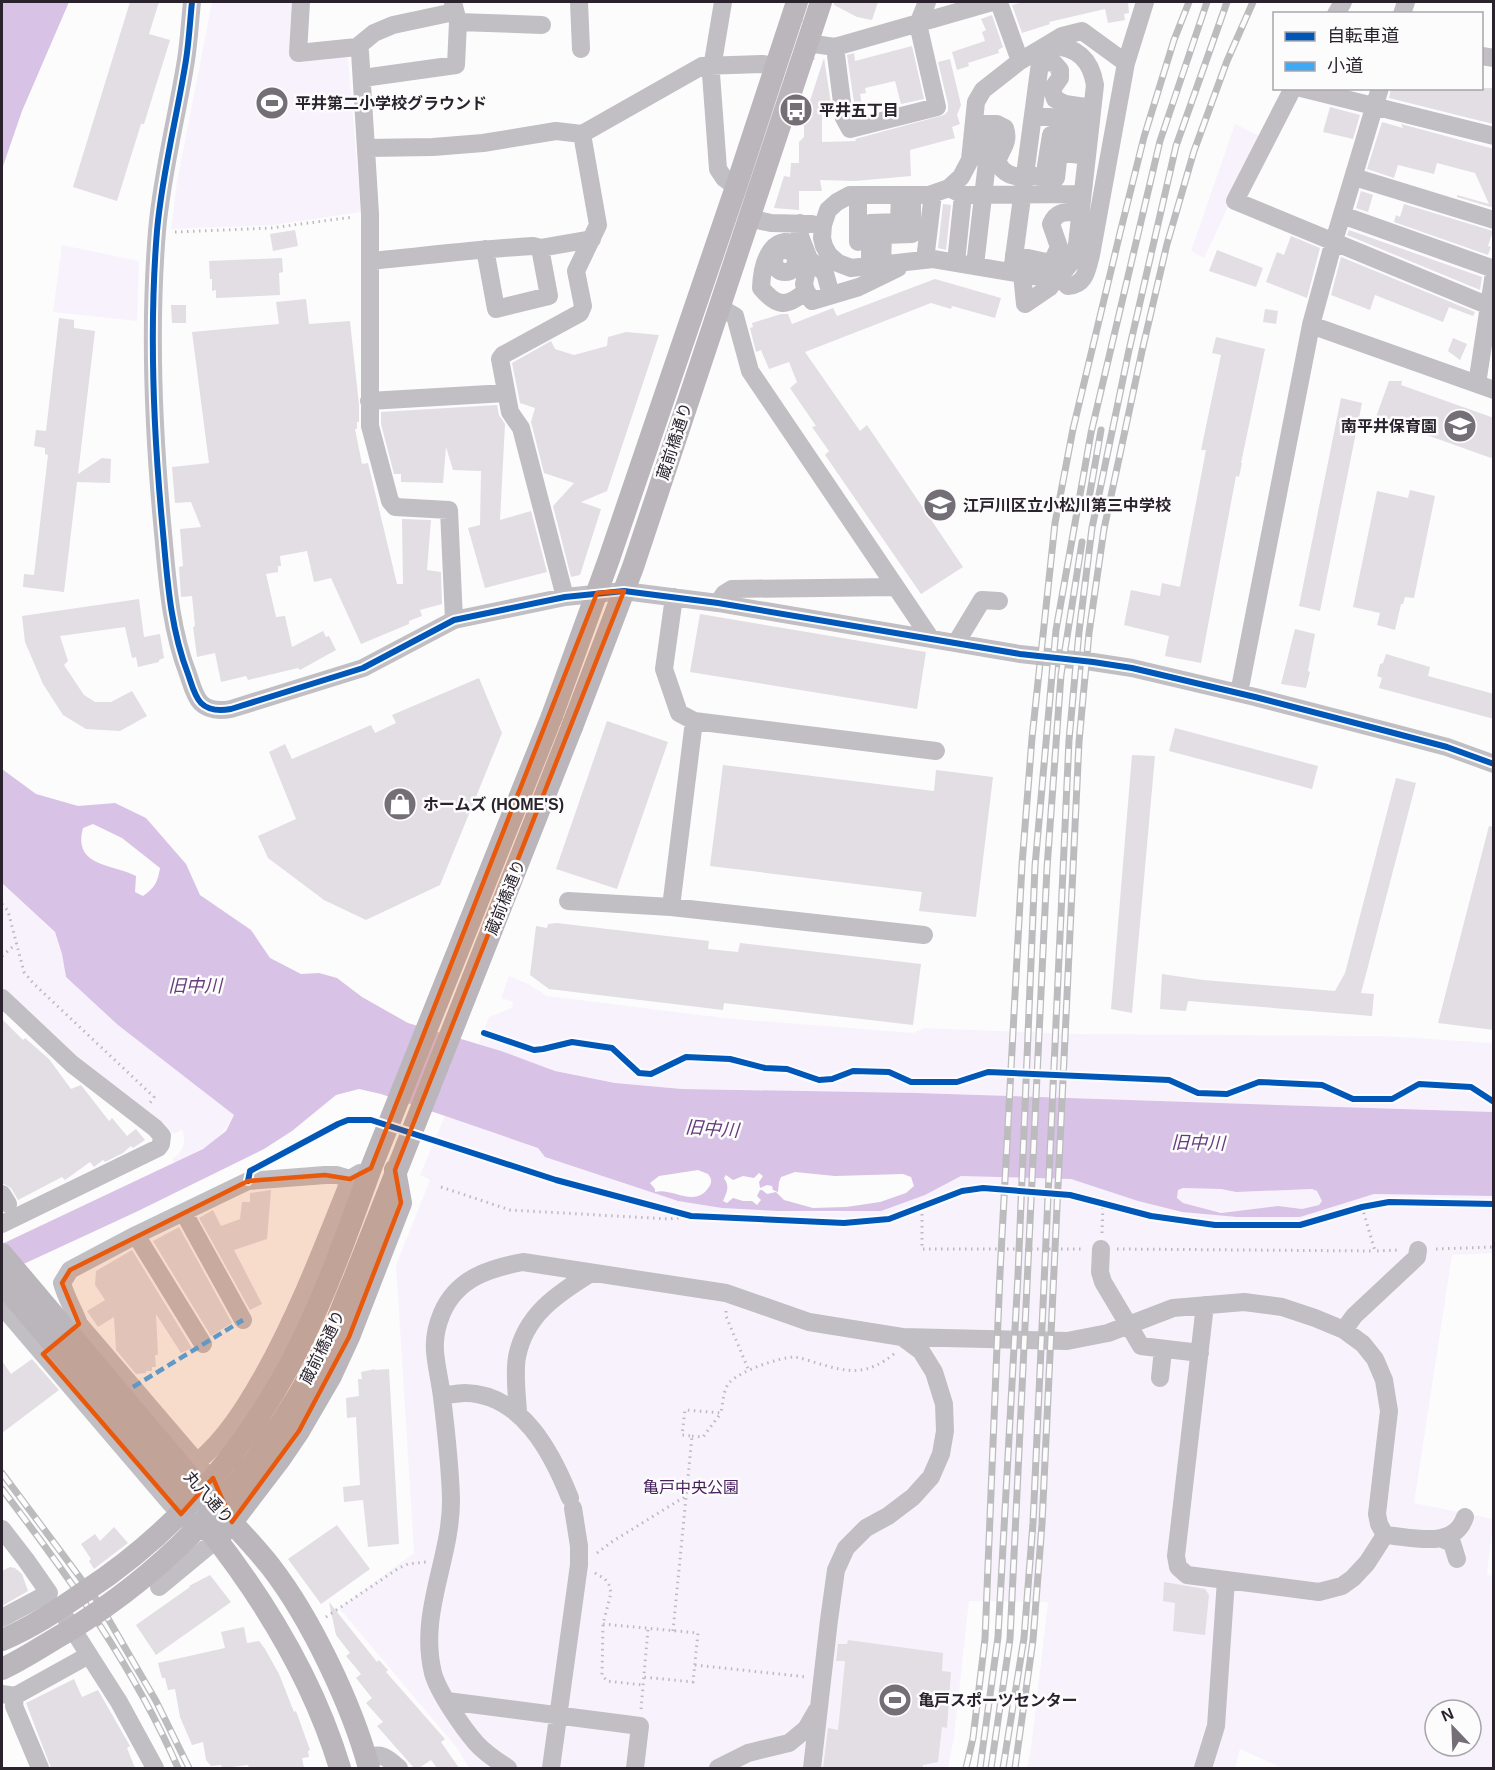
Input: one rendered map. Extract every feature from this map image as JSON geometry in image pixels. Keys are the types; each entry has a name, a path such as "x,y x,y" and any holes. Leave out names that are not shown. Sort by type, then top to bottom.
{"main road":[{"name":"蔵前橋通り","path":"2,1640 33,1625 66,1604 134,1557 176,1520 226,1463 256,1422 301,1342 344,1243 371,1168 562,722 624,591 821,2"},
{"name":"蔵前橋通り","path":"2,1669 80,1623 144,1578 194,1533 248,1471 286,1418 327,1342 395,1170 562,722 597,593 736,187 775,66 790,8"},
{"path":"217,1539 280,1460 320,1394 349,1337 401,1203 395,1170"},
{"name":"丸八通り","path":"2,1254 188,1477 217,1539 257,1593 283,1635 314,1699 340,1768"},
{"name":"丸八通り","path":"2,1283 232,1522 272,1569 310,1628 354,1724 368,1763"},
{"path":"327,1733 354,1724"}],"street":[{"path":"192,2 186,60 161,195 151,355 155,448 169,604 181,655 200,702 218,711 231,709 363,668 454,620 565,597 624,591 718,603 1020,654 1132,668 1447,747 1494,764"},
{"path":"301,2 298,53 357,47 374,33 393,25 455,12 542,25"},
{"path":"579,2 581,49"},
{"path":"723,2 712,66 718,169 724,178 736,187"},
{"path":"836,47 844,117 850,129 937,107 918,24 927,2"},
{"path":"1016,267 1040,277 1057,276 1068,286 1076,285 1084,278 1091,255 1126,63 1145,2"},
{"path":"807,48 836,47 996,5 1020,61"},
{"path":"363,78 456,65 455,12"},
{"path":"791,268 804,284 812,301 860,287 918,261 948,192 961,177 970,160 976,102 983,90 1020,61 1041,55 1063,46 1080,53 1088,62 1095,85 1076,253 1072,263 1057,276 1050,287 1025,304 1016,267 1024,183 1041,55 1062,36 1082,31 1126,63"},
{"path":"357,47 360,52 363,78 370,214 370,426 390,501 395,507 449,510 454,620"},
{"path":"1041,55 1060,70 1060,78 1052,89 1055,99 1065,104 1090,131"},
{"path":"366,148 433,147 556,131 582,134 702,66 762,64 775,66"},
{"path":"1292,90 1235,201 1490,307"},
{"path":"1309,90 1494,136"},
{"path":"1239,693 1311,325 1379,90"},
{"path":"1033,115 1090,131"},
{"path":"974,130 997,124 1005,128 1007,143 997,162 1001,169 1009,176 1024,183 1081,203"},
{"path":"974,130 990,137 975,265"},
{"path":"1046,166 1051,135 1090,131"},
{"path":"831,295 831,268 824,246 823,225 828,210 837,202 850,195 948,192 983,195 1024,183 1056,178 1059,152 1090,131"},
{"path":"565,597 521,428 510,412 500,359 502,355 580,313 583,306 576,271 598,225 582,134"},
{"path":"1354,177 1494,220"},
{"path":"948,192 956,262"},
{"path":"858,195 870,266"},
{"path":"870,266 870,223 899,222 906,195"},
{"path":"806,291 795,300 779,303 772,302 761,288 791,268 851,268 918,261 1016,267 1053,260 1059,246 1051,224 1055,216 1081,203"},
{"path":"1311,325 1485,387 1494,271 1342,215"},
{"path":"748,218 771,223 823,225"},
{"path":"791,268 800,236 800,223"},
{"path":"370,261 485,249 533,246 540,248 592,239"},
{"path":"485,249 496,309 549,296 540,248"},
{"path":"718,307 735,316 750,371 931,639"},
{"path":"369,401 506,393"},
{"path":"718,603 724,594 732,589 895,587"},
{"path":"674,597 664,669 679,713 694,721 936,751"},
{"path":"956,643 982,600 999,601"},
{"path":"671,907 694,721"},
{"path":"568,901 671,907 924,934"},
{"path":"2,998 72,1064 162,1136 158,1148 2,1224"},
{"path":"350,1179 337,1175 325,1175 248,1181 70,1270 62,1283 79,1324 188,1477 220,1441 242,1410 289,1328 350,1179 371,1168"},
{"path":"184,1213 243,1320"},
{"path":"136,1235 203,1344"},
{"path":"1101,1249 1100,1272 1103,1282 1141,1346 1200,1353"},
{"path":"1344,1330 1354,1316 1417,1257 1418,1250"},
{"path":"508,1768 476,1744 447,1701 434,1676 428,1644 429,1614 437,1587 451,1499 442,1396 433,1347 443,1312 457,1289 472,1278 496,1267 523,1262 726,1293 809,1322 902,1337 1067,1341 1108,1333 1173,1308 1244,1302 1282,1307 1344,1330 1363,1344 1375,1359 1384,1380 1389,1411 1377,1514 1385,1535"},
{"path":"518,1412 516,1359 523,1336 534,1318 546,1305 562,1291 591,1273"},
{"path":"1205,1305 1176,1556 1178,1567 1187,1575 1319,1592 1342,1586 1353,1578 1367,1563 1385,1535"},
{"path":"2,1306 171,1504 189,1522 217,1539 159,1587"},
{"path":"44,1354 79,1324"},
{"path":"812,1768 836,1570 846,1548 866,1528 888,1516 913,1497 931,1477 941,1455 945,1431 944,1404 934,1372 921,1351 902,1337"},
{"path":"1160,1378 1163,1350"},
{"path":"442,1396 466,1393 490,1398 518,1412 557,1466 571,1503 579,1546 579,1565 551,1768"},
{"path":"1442,1539 1453,1535 1462,1527 1465,1517"},
{"path":"2,1529 49,1593 89,1655 119,1702 155,1768"},
{"path":"1385,1535 1442,1539 1452,1544 1457,1559"},
{"path":"1203,1768 1216,1726 1226,1580"},
{"path":"2,1618 49,1593"},
{"path":"40,1768 8,1695 89,1655"},
{"path":"447,1701 640,1726 635,1768"},
{"path":"718,1768 748,1754 789,1743 806,1729 819,1706"},
{"path":"368,1763 377,1754 386,1757 399,1768"}],"path":[{"path":"790,8 822,27 812,62 806,60 807,48"},
{"path":"157,233 271,228 370,214"},
{"path":"2,904 8,911 24,972 154,1097 139,1116"},
{"path":"2,956 16,944"},
{"path":"441,1187 510,1210 669,1219 691,1216"},
{"path":"1092,1202 1113,1207"},
{"path":"911,1212 932,1204"},
{"path":"1103,1205 1103,1222"},
{"path":"1353,1210 1371,1205"},
{"path":"922,1208 922,1249 1375,1251"},
{"path":"669,1210 703,1217"},
{"path":"726,1293 726,1317 749,1371"},
{"path":"721,1413 685,1410 682,1435 703,1437 721,1413 726,1389 730,1382 749,1371 768,1363 796,1357 854,1372 879,1365 898,1350 902,1337"},
{"path":"673,1631 692,1436"},
{"path":"579,1565 613,1540 686,1496"},
{"path":"310,1628 399,1568 420,1562 441,1563"},
{"path":"579,1565 605,1579 611,1593 603,1624 602,1675 607,1681 643,1685"},
{"path":"603,1624 698,1633 693,1682 643,1677"},
{"path":"640,1726 648,1629"},
{"path":"695,1665 822,1679"}],"highlighted area":[{"path":"624,591 395,1170 401,1203 349,1337 299,1431 232,1522 213,1478 181,1514 43,1354 79,1324 62,1283 70,1270 96,1256 248,1181 325,1175 350,1179 371,1168 597,593"}],"green space":[{"name":"平井第二小学校グラウンド","path":"212,2 294,2 291,53 343,55 348,59 361,212 273,225 171,229 177,182"},
{"path":"1235,124 1261,137 1204,258 1191,251"},
{"path":"62,245 139,261 137,321 53,312"},
{"path":"2,883 55,933 62,954 66,978 234,1115 216,1139 202,1149 174,1162 172,1159 179,1153 184,1143 182,1130 174,1134 76,1055 2,988"},
{"path":"509,976 547,996 724,1018 913,1033 924,1028 1076,1034 1383,1036 1493,1043 1493,1112 916,1093 682,1089 615,1083 555,1071 479,1044 489,1017 512,1008 513,1002 501,998"},
{"name":"亀戸中央公園","path":"445,1116 538,1148 545,1157 678,1201 722,1208 839,1212 925,1195 961,1176 1071,1179 1138,1201 1182,1212 1237,1217 1300,1216 1374,1194 1493,1196 1493,1253 1452,1255 1414,1503 1493,1519 1487,1575 1494,1576 1493,1768 1282,1768 1240,1749 1235,1768 1027,1768 1048,1602 969,1601 954,1737 948,1768 469,1768 457,1748 339,1608 414,1553 396,1265 430,1180 420,1175"},
{"path":"1183,1188 1221,1189 1236,1192 1312,1189 1317,1191 1322,1201 1319,1205 1301,1209 1278,1206 1221,1213 1183,1203 1177,1198 1178,1190"}],"water":[{"path":"2,2 69,2 22,111 2,169"},
{"name":"旧中川","path":"2,769 36,794 78,806 115,803 146,818 186,864 200,895 251,930 270,958 301,974 319,973 337,978 362,997 408,1023 501,1051 555,1071 615,1083 682,1089 916,1093 1493,1112 1493,1196 1374,1194 1300,1217 1237,1217 1182,1212 1138,1201 1071,1179 961,1176 925,1195 881,1211 778,1211 722,1208 678,1201 545,1157 538,1148 381,1094 359,1089 336,1095 292,1131 264,1149 2,1274 2,1244 203,1149 226,1131 234,1115 118,1025 66,977 55,932 2,883","holes":["93,824 122,838 160,868 153,887 143,896 135,892 136,876 89,857 81,841 83,828","698,1170 708,1174 711,1182 703,1193 690,1197 669,1192 655,1192 650,1183 659,1176","795,1172 835,1176 903,1174 911,1177 914,1186 906,1193 880,1202 846,1207 813,1208 784,1200 776,1192 767,1194 762,1190 757,1196 761,1200 757,1205 752,1201 733,1198 727,1203 723,1201 727,1189 724,1178 726,1175 733,1180 743,1176 754,1178 759,1173 763,1176 759,1182 760,1188 767,1185 772,1186 773,1190 778,1192 781,1177","1183,1188 1221,1189 1236,1192 1312,1189 1317,1191 1322,1201 1319,1205 1302,1209 1278,1206 1221,1213 1183,1203 1177,1198 1178,1190"]}],"building":[{"path":"130,2 159,2 149,34 170,40 117,201 73,187"},
{"path":"834,2 878,2 872,20 857,17 834,5"},
{"path":"1024,2 1128,2 1129,13 1124,14 1125,20 1108,23 1105,9 1049,22 1050,24 1022,33 1012,5"},
{"path":"992,15 1003,47 998,50 999,53 968,63 969,66 957,70 952,52 985,41 982,32 986,30 981,19"},
{"path":"912,46 924,99 901,104 895,81 865,88 866,93 860,94 864,114 856,116 847,55 854,53 855,61"},
{"path":"824,58 832,110 822,110 822,142 856,141 855,139 944,115 948,111 948,104 938,62 950,59 961,105 957,115 960,124 952,127 955,138 910,150 911,176 855,181 820,180 822,191 799,191 799,210 774,208 784,176 790,177 791,163 799,163 799,142 804,137 804,119"},
{"path":"1494,88 1494,122 1493,124 1389,98 1391,90"},
{"path":"1330,107 1360,115 1353,139 1323,132"},
{"path":"1382,122 1403,128 1401,124 1494,149 1494,208 1457,197 1457,195 1489,204 1475,173 1437,163 1434,174 1398,165 1394,178 1367,169"},
{"path":"1361,191 1373,195 1368,212 1356,208"},
{"path":"943,204 951,205 946,250 938,248"},
{"path":"1404,204 1493,231 1488,246 1491,247 1488,255 1394,222 1396,215 1400,217"},
{"path":"295,230 298,246 273,251 270,234"},
{"path":"1349,230 1482,277 1480,290 1347,235"},
{"path":"1291,236 1320,248 1307,298 1266,282 1277,252 1284,255"},
{"path":"1217,250 1263,268 1256,287 1209,271"},
{"path":"1341,257 1475,312 1473,316 1449,307 1443,322 1375,295 1370,310 1331,295"},
{"path":"282,258 283,272 279,273 280,295 216,298 216,290 212,291 209,261"},
{"path":"935,279 1001,298 995,318 952,306 951,309 931,303 805,352 860,431 867,425 963,567 921,594 825,455 829,451 812,427 816,426 790,388 797,382 789,362 769,369 761,350 756,352 750,328 753,327 752,323 781,314 788,314 792,324 833,308 837,316"},
{"path":"306,299 309,324 350,321 359,405 359,422 355,429 362,464 368,463 397,584 403,584 402,519 431,520 427,570 441,572 442,604 420,610 422,616 409,621 409,624 361,644 331,578 314,582 307,551 280,556 281,566 278,566 278,572 266,574 276,617 285,616 292,647 323,631 326,637 329,636 336,650 300,670 298,668 248,680 246,676 221,682 215,653 197,657 192,596 181,597 179,567 183,566 180,529 201,527 191,502 175,503 172,467 209,463 192,332 279,324 276,302"},
{"path":"171,305 186,305 186,323 172,323"},
{"path":"1265,309 1278,311 1276,324 1263,322"},
{"path":"59,318 74,320 74,328 95,331 78,474 102,458 111,459 110,483 77,482 64,592 23,587 24,574 34,575 48,455 45,454 45,448 34,446 36,430 46,431"},
{"path":"626,332 659,335 607,491 581,502 601,509 580,575 571,577 553,506 574,483 544,473 531,422 535,408 520,403 512,363 551,341 555,349 574,355 607,346 608,337"},
{"path":"1216,337 1265,349 1239,477 1236,476 1201,663 1165,656 1169,636 1124,625 1131,590 1160,596 1162,583 1180,587 1206,450 1201,450 1221,355 1212,353"},
{"path":"1453,338 1467,344 1460,360 1448,351"},
{"path":"1389,381 1402,381 1401,385 1494,418 1494,459 1376,417"},
{"path":"1341,398 1362,403 1320,611 1299,606"},
{"path":"497,405 499,415 505,424 500,520 531,511 547,572 485,588 468,528 480,525 481,471 453,470 446,447 443,483 401,482 401,474 394,474 381,424 381,412"},
{"path":"1410,490 1435,496 1414,598 1405,597 1395,630 1377,625 1380,613 1353,607 1377,491 1408,498"},
{"path":"139,599 144,637 160,634 164,658 159,662 138,667 136,657 132,658 125,627 60,636 68,661 64,665 84,695 95,702 111,702 132,691 147,716 120,731 86,729 63,715 43,684 25,642 22,616"},
{"path":"700,614 926,652 917,709 690,672"},
{"path":"1295,629 1315,634 1306,688 1281,684"},
{"path":"1386,654 1430,667 1428,676 1494,694 1494,719 1379,688 1382,678 1377,676"},
{"path":"479,678 502,733 440,885 366,920 324,900 268,858 258,836 296,819 269,752 285,744 292,759 371,725 375,733 396,723 392,715"},
{"path":"607,721 668,742 617,889 556,869"},
{"path":"1175,728 1318,766 1312,789 1169,751"},
{"path":"1132,755 1155,756 1132,1013 1111,1009"},
{"path":"723,765 934,791 936,770 993,777 976,917 919,911 922,892 710,866"},
{"path":"1396,778 1416,783 1361,993 1374,994 1372,1016 1188,1001 1186,1011 1160,1009 1162,974 1203,980 1335,991 1345,973"},
{"path":"1489,826 1494,827 1494,1030 1438,1023"},
{"path":"557,923 709,941 708,949 738,952 740,943 921,964 913,1025 724,1003 723,1010 549,989 530,975 536,926 547,928 548,924"},
{"path":"2,1019 23,1040 25,1038 49,1059 71,1089 81,1085 109,1121 112,1118 127,1136 136,1129 145,1140 105,1162 103,1160 94,1167 90,1162 65,1180 62,1177 18,1200 11,1188 2,1183"},
{"path":"271,1190 267,1239 234,1250 262,1304 250,1310 199,1218 213,1210 221,1226 240,1219 242,1202 250,1202 250,1193"},
{"path":"179,1227 232,1323 211,1336 153,1241"},
{"path":"132,1250 192,1348 181,1353 156,1314 158,1355 155,1355 156,1367 152,1367 152,1371 136,1374 116,1350 114,1317 98,1327 87,1311 105,1300 95,1285 96,1271"},
{"path":"32,1359 59,1390 2,1433 2,1361 11,1374"},
{"path":"389,1369 399,1544 368,1547 363,1500 344,1502 343,1487 360,1485 356,1417 347,1418 346,1398 359,1396 358,1379 362,1379 361,1372"},
{"path":"337,1525 370,1569 321,1604 288,1559"},
{"path":"114,1527 128,1543 94,1569 89,1561 91,1559 81,1544 95,1534 100,1541"},
{"path":"10,1567 22,1574 28,1591 2,1606 2,1571"},
{"path":"210,1575 231,1602 156,1655 136,1625 189,1586"},
{"path":"1164,1582 1205,1589 1209,1595 1205,1635 1173,1631 1175,1603 1163,1601"},
{"path":"329,1602 377,1662 379,1660 388,1670 386,1672 445,1739 441,1742 459,1768 437,1768 431,1760 419,1768 414,1768 377,1726 383,1722 366,1703 372,1698 356,1678 361,1674 346,1656 350,1653 336,1635"},
{"path":"244,1627 247,1643 259,1641 265,1649 279,1674 294,1712 296,1711 310,1750 308,1751 309,1757 302,1758 304,1768 211,1766 206,1760 203,1742 192,1745 180,1717 175,1689 168,1690 165,1678 162,1678 158,1663 225,1648 221,1632"},
{"name":"亀戸スポーツセンター","path":"848,1640 943,1653 942,1671 951,1672 947,1728 942,1727 938,1762 923,1765 923,1768 823,1768 828,1728 838,1730 845,1661 836,1661 838,1644 847,1644"},
{"path":"74,1679 82,1697 98,1690 130,1746 127,1748 135,1768 51,1768 26,1703"}],"railway":[{"path":"966,1768 973,1738 985,1639 1000,1273 1022,865 1032,738 1055,523 1073,429 1144,137 1174,40 1189,2"},
{"path":"980,1768 998,1637 1018,1275 1035,866 1056,630 1091,433 1160,141 1207,2"},
{"path":"1003,1768 1024,1638 1033,1523 1069,740 1092,528 1129,350 1176,146 1227,2"},
{"path":"1015,1768 1033,1640 1042,1524 1079,742 1089,633 1104,529 1167,244 1194,151 1227,61 1253,2"},
{"path":"1087,510 1101,430"},
{"path":"991,1768 1010,1639 1047,868 1061,675 1082,542"},
{"path":"2,1473 99,1603 156,1701 189,1768"},
{"path":"2,1489 99,1624 141,1694 178,1768"}],"marked path":[{"path":"133,1387 243,1320"}],"cycle path":[{"path":"192,2 186,60 159,209 153,304 153,376 159,486 170,599 182,655 195,693 204,706 215,710 231,709 363,668 454,620 565,597 624,591 718,603 1020,654 1132,668 1447,747 1494,764"},
{"path":"484,1033 534,1050 572,1042 612,1048 639,1073 651,1074 686,1057 730,1059 765,1068 787,1069 819,1080 832,1079 853,1071 889,1072 911,1082 957,1082 988,1072 1169,1080 1198,1093 1227,1094 1259,1082 1322,1085 1353,1099 1392,1099 1419,1084 1471,1087 1494,1102"},
{"path":"248,1181 250,1171 338,1124 348,1120 371,1120 556,1180 691,1216 844,1223 889,1219 962,1191 983,1188 1070,1195 1151,1216 1215,1225 1300,1225 1362,1207 1389,1202 1494,1204"}],"place":[{"name":"平井第二小学校グラウンド","path":"272,103"},
{"name":"平井五丁目","path":"796,110"},
{"name":"南平井保育園","path":"1460,426"},
{"name":"江戸川区立小松川第三中学校","path":"940,505"},
{"name":"ホームズ (HOME'S)","path":"400,804"},
{"name":"亀戸スポーツセンター","path":"895,1700"}]}
